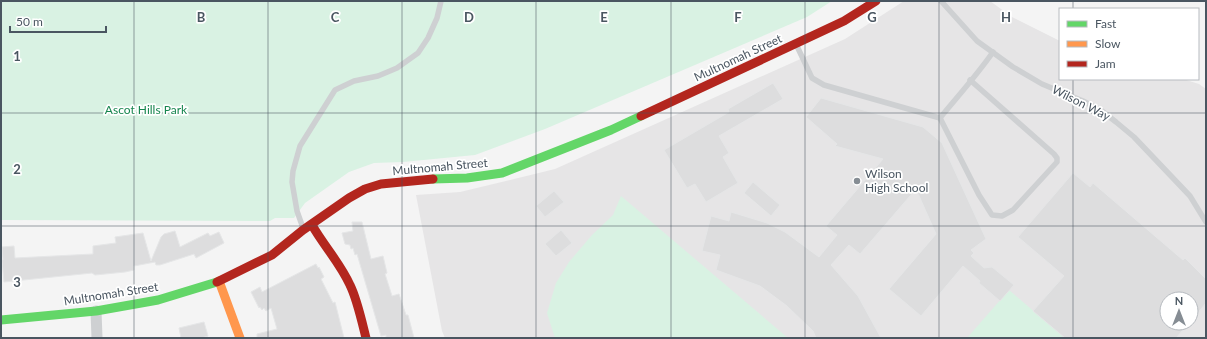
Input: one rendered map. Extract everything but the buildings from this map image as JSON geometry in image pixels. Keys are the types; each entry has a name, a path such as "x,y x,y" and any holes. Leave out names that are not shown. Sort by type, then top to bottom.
{"street":[{"name":"Multnomah Street","path":"1,320 96,311 158,300 219,281 272,255 312,224 364,189 382,184 426,179 467,178 502,174 611,130 844,21 876,1"},
{"path":"312,224 321,242 342,270 351,286 366,338"},
{"path":"219,281 240,338"},
{"path":"96,311 96,338"}],"lane":[{"path":"304,230 297,211 292,182 293,171 300,146 335,90 354,81 378,76 397,68 418,54 428,38 437,18 441,1"},
{"name":"Wilson Way","path":"940,1 977,40 1013,68 1042,84 1083,101 1102,111 1116,122 1134,137 1190,196 1206,222"},
{"path":"796,44 812,78 824,86 940,118 979,196 992,215 1002,216 1013,210 1057,162 1057,158 970,80"},
{"path":"940,118 970,80 982,69 993,52"}],"shaded area":[{"name":"Wilson High School","path":"904,1 990,1 1012,17 1059,40 1059,80 1186,80 1199,84 1206,89 1206,338 445,338 442,331 416,195 460,192 555,169 845,39"}],"green space":[{"name":"Ascot Hills Park","path":"1,1 832,1 807,17 545,129 475,155 403,162 374,163 349,172 305,203 294,218 275,218 270,221 1,220"},
{"path":"621,196 788,338 555,338 547,313 556,283 569,262 592,235 613,215"},
{"path":"1009,290 1065,338 967,338"}],"traffic: fast":[{"path":"433,179 467,178 502,173 611,130 641,116"},
{"path":"1,320 96,311 158,300 217,282"}],"traffic: slow":[{"path":"219,281 240,338"}],"traffic: jam":[{"path":"641,116 844,21 876,1"},
{"path":"217,282 272,255 303,230 349,198 365,189 381,184 433,179"},
{"path":"312,225 342,269 353,291 366,338"}],"place":[{"name":"Wilson High School","path":"857,181"}]}
